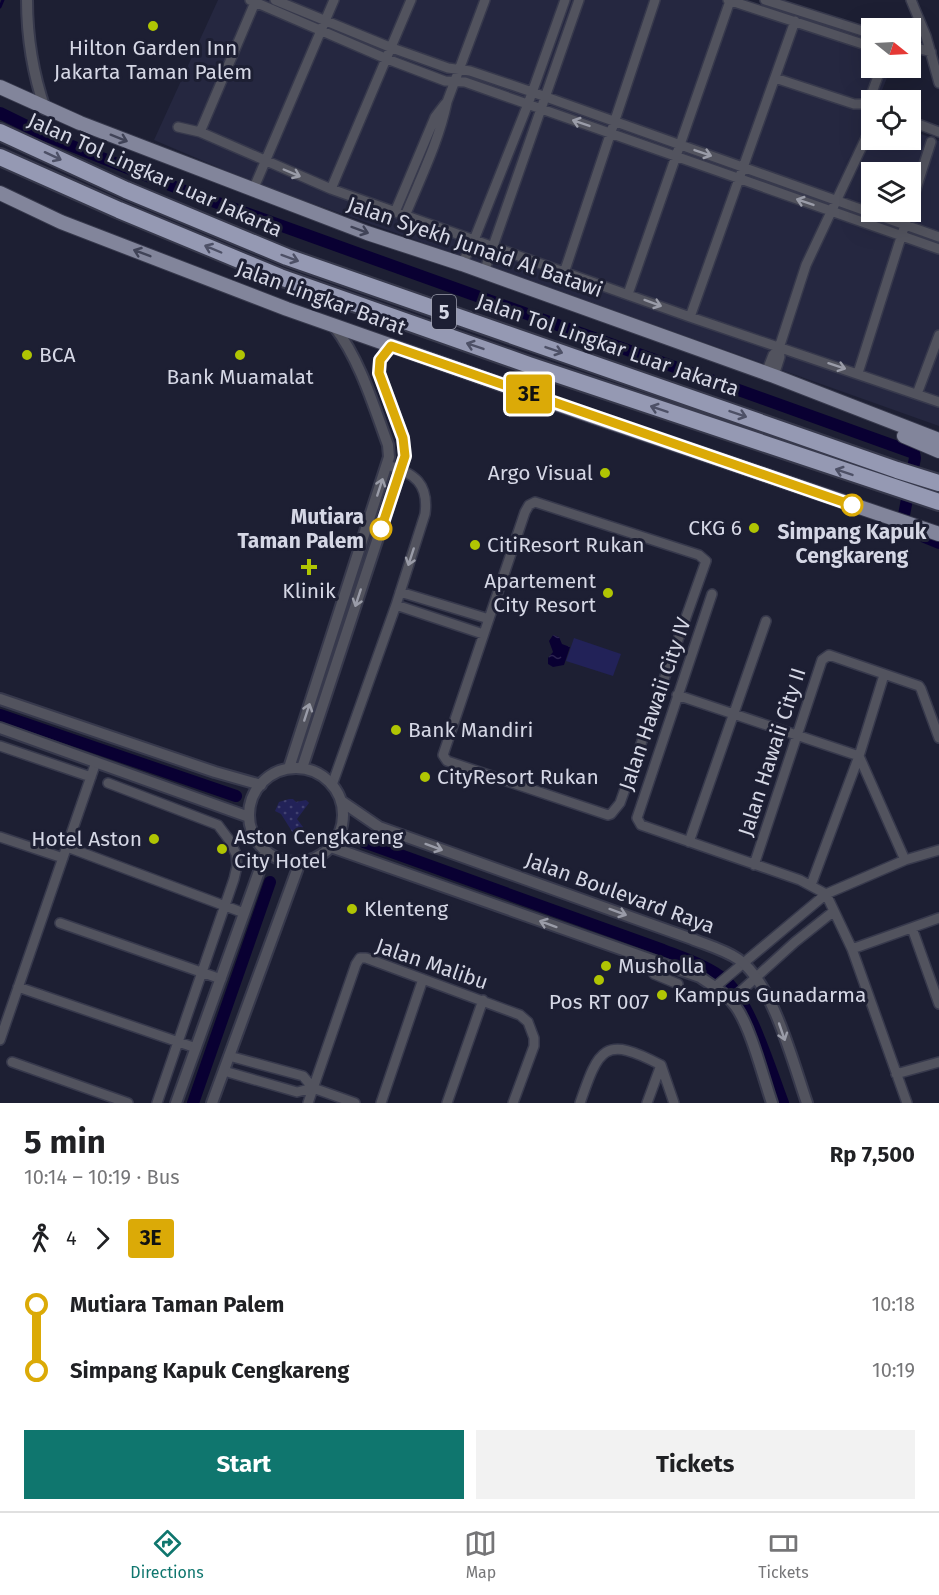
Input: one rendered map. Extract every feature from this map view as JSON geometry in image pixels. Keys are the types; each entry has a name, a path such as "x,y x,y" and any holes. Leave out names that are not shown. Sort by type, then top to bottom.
{"highway":[{"name":"Jalan Tol Lingkar Luar Jakarta","path":"0,132 126,190 287,257 939,483"},
{"name":"Jalan Tol Lingkar Luar Jakarta","path":"0,157 119,210 280,277 540,369 939,502"}],"main road":[{"name":"Jalan Syekh Junaid Al Batawi","path":"0,87 45,109 367,233 462,264 770,375 939,441"},
{"name":"Jalan Lingkar Barat","path":"0,193 61,222 334,326 939,534"},
{"path":"803,387 835,405 939,452"},
{"path":"921,528 939,527"}],"street":[{"path":"27,0 36,81 45,109"},
{"path":"275,0 387,59 445,81 465,82 939,249"},
{"path":"253,190 334,0"},
{"path":"331,189 411,0"},
{"path":"405,216 434,145 447,102 485,0"},
{"path":"462,264 474,240 528,104 565,0"},
{"path":"484,272 579,0"},
{"path":"564,273 655,0"},
{"path":"628,294 729,0 861,43"},
{"path":"765,0 861,31"},
{"path":"911,0 931,52 939,83"},
{"path":"200,132 254,1 448,68 460,69 532,92 939,237"},
{"path":"690,317 795,21"},
{"path":"921,49 931,52"},
{"path":"776,78 854,104 863,104 870,98 877,78"},
{"path":"395,212 435,117 447,102"},
{"path":"921,125 939,132"},
{"path":"178,127 200,132 331,189 405,216 939,402"},
{"path":"921,174 931,142"},
{"path":"770,375 773,355 779,348 806,265 861,149"},
{"path":"858,373 906,222"},
{"path":"289,768 387,465 389,450 350,348 334,326"},
{"path":"917,394 939,335"},
{"path":"302,768 402,469 405,447 379,373 380,360 391,346"},
{"path":"332,785 396,605 425,514 427,501 424,489 414,477 402,469 387,465"},
{"path":"535,502 699,555 705,561 620,802 611,814 608,815 504,781 444,758 443,755 489,619 525,512 529,505 535,502"},
{"path":"362,542 375,547"},
{"path":"354,566 368,571"},
{"path":"400,591 489,619"},
{"name":"Jalan Hawaii City IV","path":"689,842 641,825 637,812 712,594"},
{"path":"396,605 483,634"},
{"path":"766,621 689,842 811,885 826,894 852,949 907,1103"},
{"name":"Jalan Hawaii City II","path":"754,865 822,660 829,655 884,675"},
{"path":"811,885 859,756 884,675 921,688 939,738"},
{"path":"677,695 859,756 904,860"},
{"path":"0,699 215,772 261,785"},
{"path":"0,728 249,817"},
{"path":"0,746 91,777"},
{"path":"0,1040 96,762"},
{"path":"289,768 302,768 320,774 332,785 341,801 342,825 338,837 331,847 312,860 288,862 266,852 254,837 249,817 254,795 274,773 289,768"},
{"path":"108,783 218,825 236,854 237,866 157,1103"},
{"name":"Jalan Boulevard Raya","path":"341,801 379,827 718,949 741,966 771,1001 807,1103"},
{"path":"0,837 63,858"},
{"path":"331,847 718,985 733,998 744,1022 772,1103"},
{"path":"67,848 244,913"},
{"path":"718,985 826,894 904,860 939,850"},
{"path":"176,1103 266,852"},
{"path":"212,1103 300,862"},
{"path":"733,998 795,942 834,911"},
{"path":"852,949 912,928 938,922"},
{"path":"60,923 220,979"},
{"path":"912,928 939,1004"},
{"path":"784,930 795,942"},
{"name":"Jalan Malibu","path":"308,1103 356,964 360,958 366,958 483,1000 520,1016 528,1022 534,1038 534,1046 513,1103"},
{"path":"647,959 654,974 678,984"},
{"path":"381,1103 423,979"},
{"path":"18,987 196,1048"},
{"path":"447,1103 483,1000"},
{"path":"580,1103 593,1065 602,1055 622,1048 634,1051 661,1065 674,1103"},
{"path":"230,1056 303,1076 313,1088 355,1103"},
{"path":"12,1062 128,1103"},
{"path":"896,1074 939,1062"},
{"path":"647,1103 661,1065"},
{"path":"224,1071 297,1092 313,1088"}],"shaded area":[{"path":"218,0 743,0 861,37 861,78 887,78 882,90 861,90 861,150 921,150 921,134 939,141 939,426 255,183 154,140"},
{"path":"574,638 621,654 613,676 566,661"},
{"path":"289,799 296,802 306,800 309,803 297,819 303,827 302,832 293,833 281,814 275,811 279,802"}],"water":[{"path":"553,635 559,637 562,644 570,647 564,665 553,667 548,664 548,658 553,652 549,641"}],"waterway":[{"path":"0,7 3,0"},
{"path":"0,113 47,136 190,193 914,453 903,520 905,529 939,543"},
{"path":"0,715 236,796"},
{"path":"364,842 663,950 713,971 726,981 744,1005 783,1103"},
{"path":"193,1103 270,882"}],"bus line":[{"name":"3E","path":"381,529 405,456 403,438 378,366 383,355 391,346 852,505"}],"place":[{"name":"Hilton Garden Inn Jakarta Taman Palem","path":"153,26"},
{"name":"BCA","path":"27,355"},
{"name":"Bank Muamalat","path":"240,355"},
{"name":"Argo Visual","path":"605,473"},
{"name":"Simpang Kapuk Cengkareng","path":"852,505"},
{"name":"CKG 6","path":"754,528"},
{"name":"Mutiara Taman Palem","path":"381,529"},
{"name":"CitiResort Rukan","path":"475,545"},
{"name":"Klinik","path":"309,567"},
{"name":"Apartement City Resort","path":"608,593"},
{"name":"Bank Mandiri","path":"396,730"},
{"name":"CityResort Rukan","path":"425,777"},
{"name":"Hotel Aston","path":"154,839"},
{"name":"Aston Cengkareng City Hotel","path":"222,849"},
{"name":"Klenteng","path":"352,909"},
{"name":"Musholla","path":"606,966"},
{"name":"Pos RT 007","path":"599,980"},
{"name":"Kampus Gunadarma","path":"662,995"}]}
